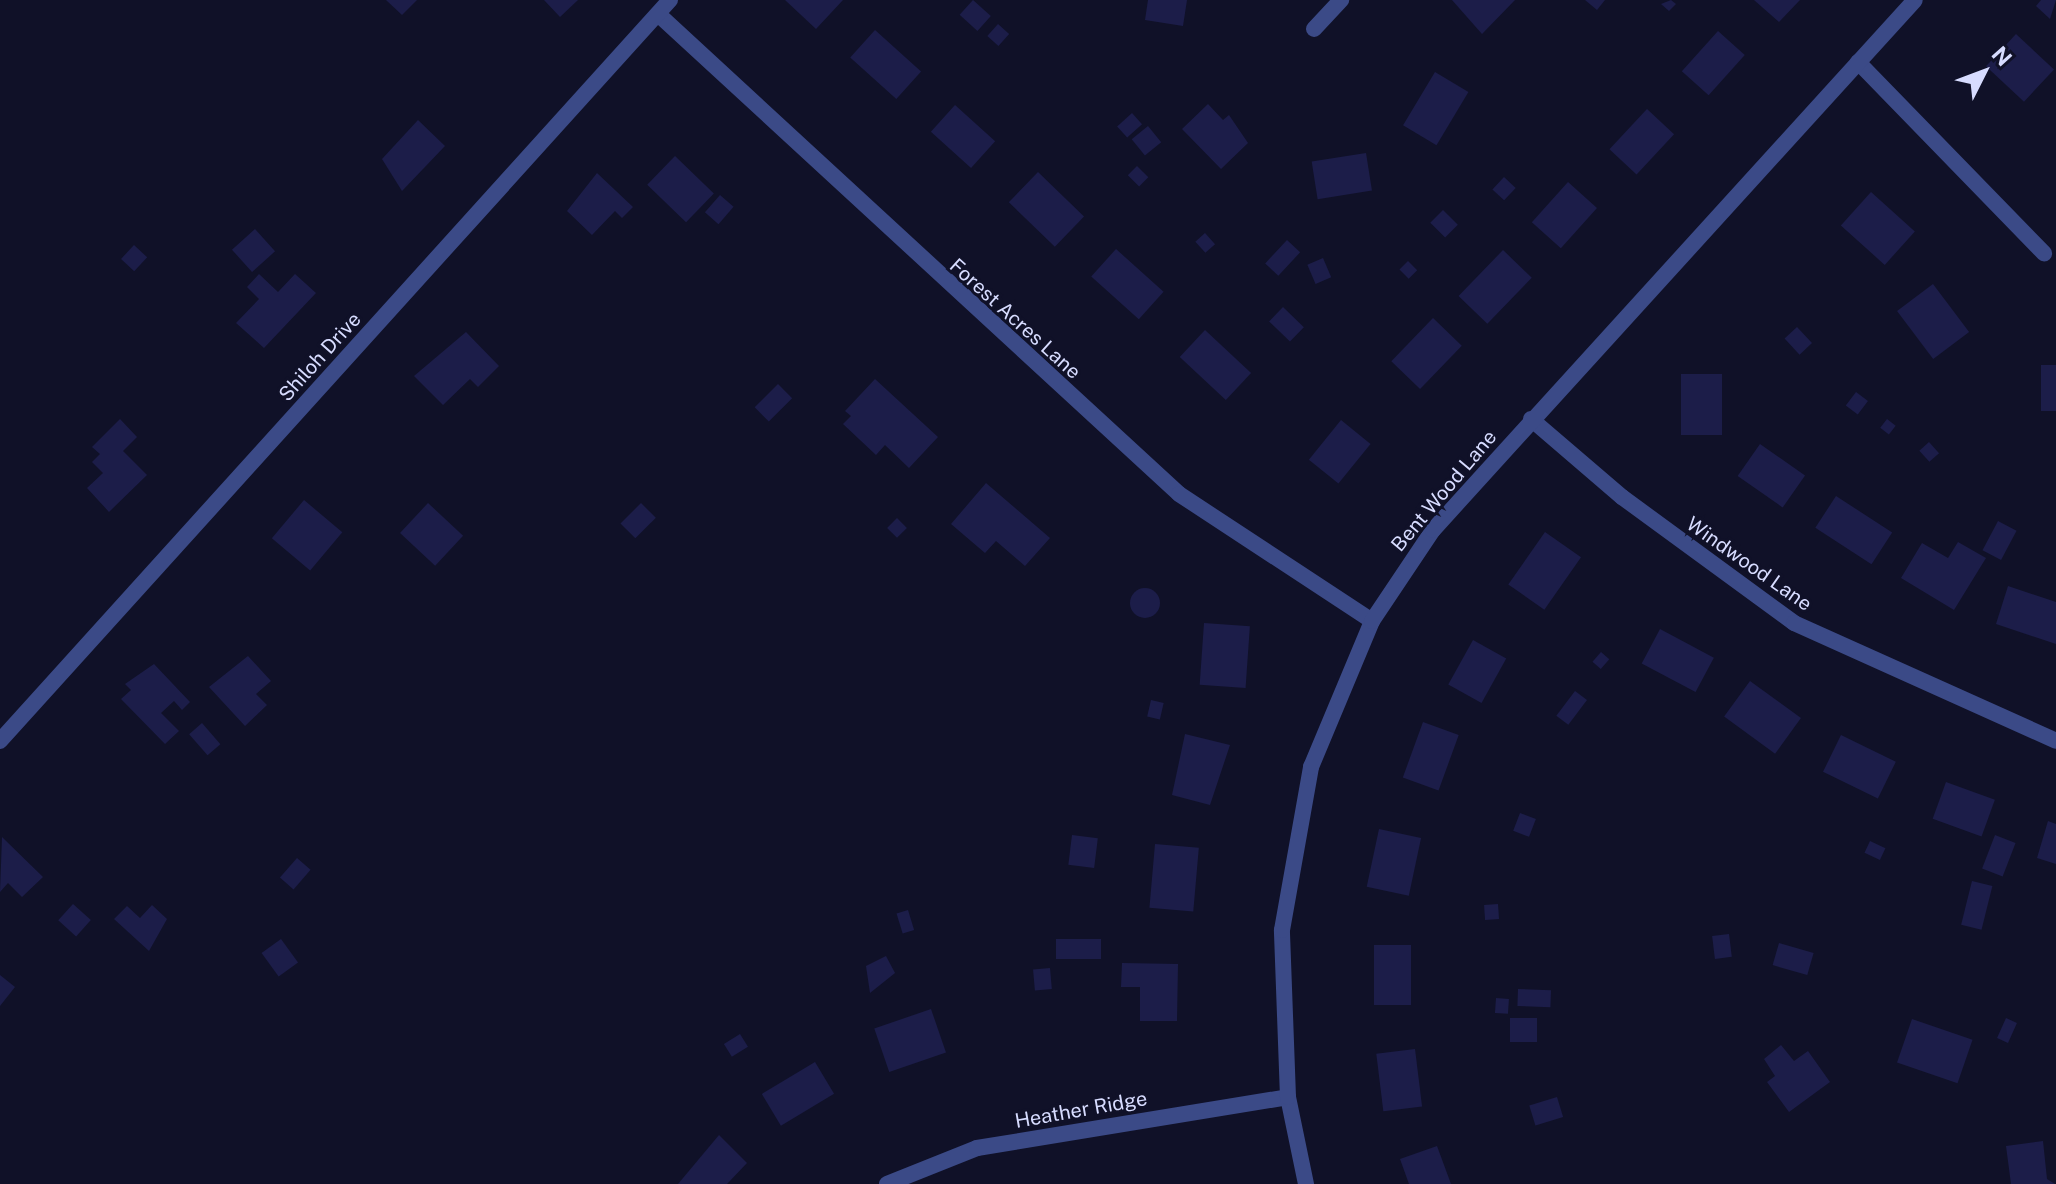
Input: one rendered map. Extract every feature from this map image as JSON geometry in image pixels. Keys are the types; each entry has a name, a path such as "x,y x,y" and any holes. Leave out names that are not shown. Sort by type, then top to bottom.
{"street":[{"name":"Shiloh Drive","path":"0,741 670,0"},
{"path":"1314,29 1341,0"},
{"name":"Bent Wood Lane","path":"1306,1184 1288,1097 1282,930 1294,840 1335,697 1372,621 1433,530 1915,0"},
{"name":"Forest Acres Lane","path":"658,14 1179,494 1372,621"},
{"path":"1858,62 2044,253"},
{"name":"Windwood Lane","path":"1531,419 1622,497 1794,623 2056,741"},
{"name":"Heather Ridge","path":"887,1184 977,1148 1288,1097"}],"building":[{"path":"386,0 417,0 402,15"},
{"path":"544,0 578,0 560,17"},
{"path":"785,0 843,0 816,29"},
{"path":"973,0 991,16 977,31 960,15"},
{"path":"1148,0 1187,0 1183,26 1145,20"},
{"path":"1452,0 1515,0 1482,34"},
{"path":"1585,0 1605,0 1597,10"},
{"path":"1671,0 1676,4 1669,11 1661,4"},
{"path":"1754,0 1800,0 1779,22"},
{"path":"2041,0 2056,0 2050,19 2036,6"},
{"path":"998,24 1009,34 998,46 987,36"},
{"path":"875,30 921,71 896,99 850,57"},
{"path":"1718,31 1745,55 1709,95 1682,71"},
{"path":"2016,34 2054,69 2024,102 1986,66"},
{"path":"1435,72 1468,92 1436,145 1403,125"},
{"path":"1208,104 1223,120 1229,115 1248,143 1221,169 1182,129"},
{"path":"955,105 995,141 971,168 931,132"},
{"path":"1647,109 1674,134 1637,174 1609,149"},
{"path":"1132,113 1142,124 1127,138 1117,126"},
{"path":"418,120 445,146 402,191 382,159"},
{"path":"1148,126 1161,142 1145,156 1132,139"},
{"path":"1366,153 1372,191 1318,199 1312,162"},
{"path":"675,156 714,194 686,222 647,185"},
{"path":"1137,166 1148,177 1139,187 1128,175"},
{"path":"1038,172 1084,216 1055,247 1009,202"},
{"path":"597,173 633,207 622,218 615,211 592,235 567,211"},
{"path":"1504,177 1516,188 1504,200 1492,189"},
{"path":"1568,182 1597,208 1561,248 1532,222"},
{"path":"1871,192 1915,231 1885,265 1841,225"},
{"path":"720,195 734,207 718,224 705,212"},
{"path":"1443,210 1458,225 1445,238 1430,223"},
{"path":"255,229 275,251 252,272 232,250"},
{"path":"1205,233 1215,244 1205,253 1195,242"},
{"path":"1287,240 1300,252 1278,276 1265,263"},
{"path":"134,245 147,257 134,271 121,259"},
{"path":"1116,249 1164,292 1139,319 1091,276"},
{"path":"1503,250 1532,278 1487,324 1459,296"},
{"path":"1323,258 1331,277 1316,284 1307,265"},
{"path":"1408,261 1417,270 1409,279 1400,269"},
{"path":"259,274 278,292 295,274 316,293 264,348 236,323 259,299 247,287"},
{"path":"1933,284 1969,332 1933,359 1897,311"},
{"path":"1283,307 1304,327 1290,342 1269,321"},
{"path":"1433,318 1462,346 1420,389 1391,361"},
{"path":"1797,327 1812,343 1800,355 1785,339"},
{"path":"1205,330 1251,373 1226,400 1180,357"},
{"path":"466,332 499,366 478,387 470,379 443,405 414,376"},
{"path":"2041,365 2056,365 2056,411 2041,411"},
{"path":"1681,374 1722,374 1722,435 1681,435"},
{"path":"875,379 938,437 909,468 885,445 876,455 843,424 851,416 845,411"},
{"path":"778,384 792,398 769,421 755,407"},
{"path":"1856,392 1868,401 1858,415 1846,406"},
{"path":"120,419 137,437 123,451 147,475 109,512 87,488 103,473 92,462 100,454 92,447"},
{"path":"1887,419 1896,426 1889,434 1880,428"},
{"path":"1341,420 1371,444 1338,484 1309,460"},
{"path":"1929,442 1939,453 1929,462 1919,451"},
{"path":"1760,444 1805,476 1783,507 1738,476"},
{"path":"986,483 1050,538 1025,566 996,541 985,553 951,524"},
{"path":"1836,496 1892,532 1871,564 1815,528"},
{"path":"304,500 342,532 310,570 272,538"},
{"path":"428,503 463,536 435,566 400,533"},
{"path":"641,503 656,518 635,538 620,524"},
{"path":"897,518 907,528 897,538 887,528"},
{"path":"1998,521 2017,531 2001,560 1983,550"},
{"path":"1545,532 1581,557 1544,610 1508,584"},
{"path":"1958,542 1986,558 1954,610 1901,578 1922,543 1948,558"},
{"path":"2008,586 2056,602 2056,644 1996,624"},
{"path":"1145,588 1156,592 1160,603 1156,614 1145,618 1134,614 1130,603 1134,592"},
{"path":"1204,623 1250,626 1246,688 1200,685"},
{"path":"1660,629 1714,658 1696,692 1642,663"},
{"path":"1473,640 1506,658 1482,703 1448,685"},
{"path":"1601,652 1609,659 1601,669 1592,662"},
{"path":"248,656 271,681 256,694 267,705 245,726 209,687"},
{"path":"154,664 190,702 182,710 174,701 161,713 179,731 165,744 121,699 131,690 125,684"},
{"path":"1750,681 1801,718 1775,754 1724,717"},
{"path":"1575,691 1587,700 1568,725 1556,716"},
{"path":"1151,700 1164,703 1160,719 1147,717"},
{"path":"1423,722 1459,735 1439,790 1403,777"},
{"path":"202,723 220,744 208,755 189,734"},
{"path":"1185,734 1230,745 1210,805 1172,795"},
{"path":"1841,735 1896,762 1878,799 1823,772"},
{"path":"1946,782 1995,800 1982,836 1933,819"},
{"path":"1520,813 1536,819 1529,837 1513,831"},
{"path":"2048,821 2056,824 2056,864 2037,858"},
{"path":"1379,829 1421,838 1409,896 1367,887"},
{"path":"1072,835 1098,838 1094,868 1068,865"},
{"path":"1995,835 2016,843 2003,876 1982,869"},
{"path":"2,837 43,877 22,897 8,883 0,892"},
{"path":"1870,841 1885,848 1880,860 1865,853"},
{"path":"1155,844 1199,848 1193,912 1149,908"},
{"path":"297,858 311,870 294,889 280,878"},
{"path":"1972,881 1992,886 1981,930 1961,925"},
{"path":"73,904 91,920 76,936 58,920"},
{"path":"1498,904 1499,919 1485,920 1484,905"},
{"path":"152,905 167,919 149,951 114,919 127,906 140,918"},
{"path":"908,910 914,930 903,934 897,914"},
{"path":"1729,934 1732,957 1715,959 1712,936"},
{"path":"281,939 298,962 279,977 262,953"},
{"path":"1056,939 1101,939 1101,959 1056,959"},
{"path":"1779,943 1814,953 1807,975 1773,965"},
{"path":"1374,945 1411,945 1411,1005 1374,1005"},
{"path":"886,956 895,973 870,993 866,966"},
{"path":"1122,963 1178,964 1177,1021 1140,1021 1140,987 1121,987"},
{"path":"1050,968 1052,989 1035,990 1033,969"},
{"path":"0,975 15,987 0,1006"},
{"path":"1518,989 1551,990 1550,1007 1517,1006"},
{"path":"1496,998 1509,999 1508,1014 1495,1013"},
{"path":"931,1009 946,1052 889,1072 874,1029"},
{"path":"1510,1018 1537,1018 1537,1042 1510,1042"},
{"path":"2006,1018 2017,1023 2008,1043 1997,1038"},
{"path":"1912,1019 1973,1040 1958,1083 1897,1062"},
{"path":"740,1034 748,1047 732,1057 724,1044"},
{"path":"1781,1045 1794,1061 1808,1051 1830,1082 1789,1112 1767,1082 1775,1076 1764,1059"},
{"path":"1415,1049 1422,1107 1383,1111 1376,1054"},
{"path":"815,1062 834,1094 781,1126 762,1094"},
{"path":"1557,1097 1563,1117 1535,1126 1529,1105"},
{"path":"719,1135 747,1163 727,1184 678,1184"},
{"path":"2043,1141 2047,1179 2055,1184 2011,1184 2006,1146"},
{"path":"1437,1146 1451,1184 1409,1184 1400,1159"}]}
